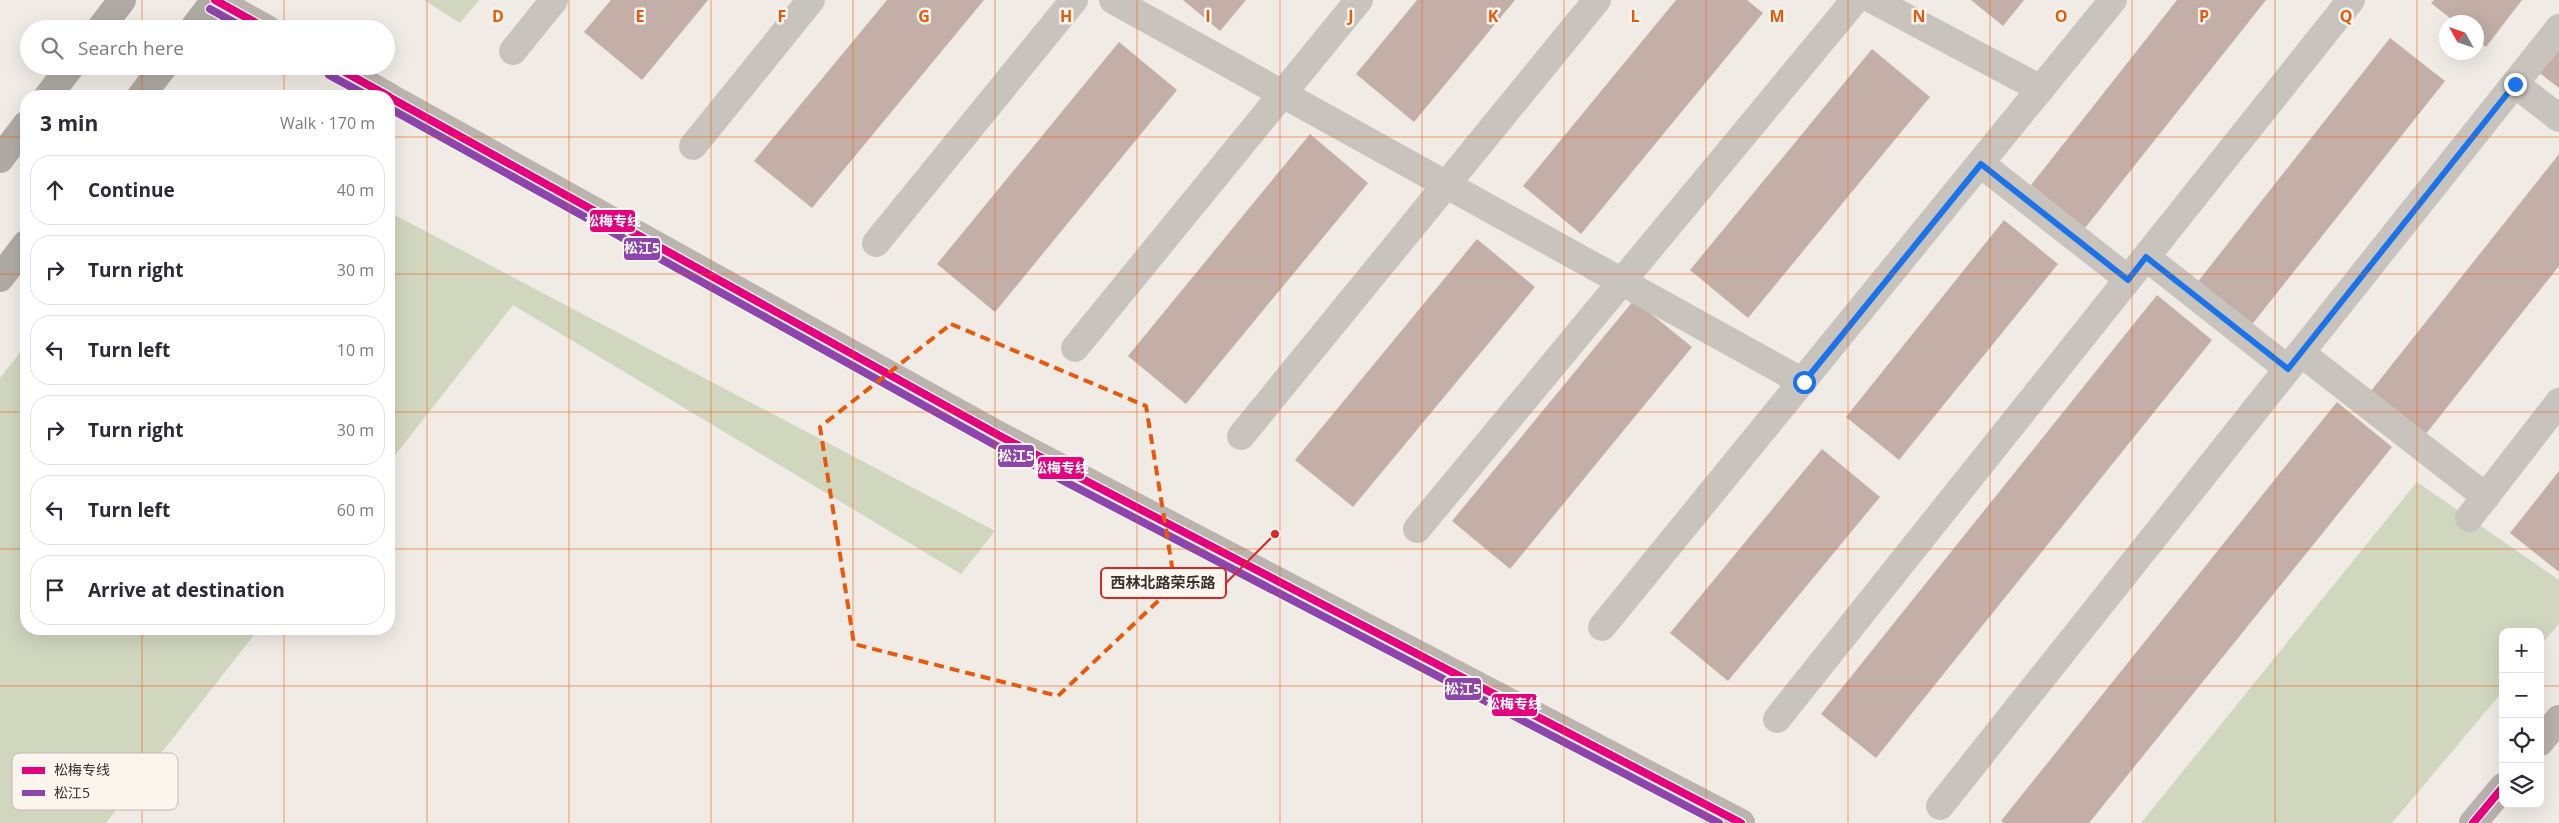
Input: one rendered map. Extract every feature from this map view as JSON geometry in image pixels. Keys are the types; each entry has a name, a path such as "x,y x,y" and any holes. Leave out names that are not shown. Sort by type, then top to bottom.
{"highway":[{"path":"107,20 122,0"},
{"path":"200,20 215,0"},
{"path":"53,90 64,75"},
{"path":"146,90 157,75"},
{"path":"0,159 20,133"},
{"path":"0,278 20,252"}],"main road":[{"path":"2544,737 2559,719"},
{"path":"2473,823 2499,792"}],"street":[{"path":"215,0 251,20"},
{"path":"513,51 554,0"},
{"path":"693,146 811,0"},
{"path":"876,243 1074,0"},
{"path":"1112,0 1804,382"},
{"path":"1075,348 1359,0"},
{"path":"1241,436 1597,0"},
{"path":"1418,529 1624,282 1855,0"},
{"path":"1873,0 2041,89"},
{"path":"1602,627 1804,382 2113,0"},
{"path":"1777,720 2351,0"},
{"path":"1940,806 2559,28"},
{"path":"350,75 377,90"},
{"path":"2515,84 2559,118"},
{"path":"395,100 1000,436 1741,823"},
{"path":"1981,164 2128,280"},
{"path":"2146,257 2486,497"},
{"path":"2469,518 2559,402"}],"highlighted area":[{"path":"951,324 1146,406 1175,585 1058,696 854,644 820,427"}],"green space":[{"path":"424,0 479,0 460,23"},
{"path":"395,215 995,531 961,574 513,305 395,455"},
{"path":"20,353 20,635 254,635 161,753 12,753 12,810 116,810 106,823 0,823 0,378"},
{"path":"2417,482 2559,580 2559,624 2544,641 2544,628 2499,628 2499,696 2392,823 2141,823"}],"building":[{"path":"611,0 708,0 642,80 584,32"},
{"path":"887,0 984,0 812,208 754,161"},
{"path":"1183,0 1246,0 1220,31"},
{"path":"1417,0 1515,0 1414,122 1356,74"},
{"path":"1676,0 1747,0 1763,13 1581,234 1523,186"},
{"path":"1971,0 2024,0 2003,26"},
{"path":"2177,0 2266,0 2085,228 2031,185"},
{"path":"2434,0 2522,0 2486,47 2484,45 2484,15 2446,15 2431,3"},
{"path":"2390,38 2445,81 2250,327 2196,284"},
{"path":"2559,40 2559,88 2536,70"},
{"path":"1119,42 1177,90 995,312 937,264"},
{"path":"1872,49 1930,97 1748,318 1690,270"},
{"path":"1310,134 1368,183 1186,404 1128,356"},
{"path":"2559,154 2559,266 2421,440 2367,396"},
{"path":"2004,220 2058,264 1899,460 1846,417"},
{"path":"1477,239 1535,287 1353,507 1295,460"},
{"path":"2157,295 2212,340 1876,758 1821,714"},
{"path":"1634,300 1692,347 1510,569 1452,521"},
{"path":"2337,402 2392,447 2089,823 2004,823 2001,821"},
{"path":"1822,449 1880,497 1728,681 1670,633"},
{"path":"2559,471 2559,572 2510,533"}],"transit line":[{"name":"松梅专线","path":"215,0 251,20"},
{"name":"松江5","path":"210,9 230,20"},
{"name":"松江5","path":"329,75 357,90"},
{"name":"松梅专线","path":"350,75 377,90"},
{"name":"松梅专线","path":"395,100 1000,436 1741,823"},
{"name":"松江5","path":"395,111 995,445 1719,823"},
{"name":"松梅专线","path":"2473,823 2499,792"}],"place":[{"name":"西林北路荣乐路","path":"1275,534"}],"route":[{"path":"1804,382 1981,164 2128,280 2146,257 2288,369 2515,84"}]}
